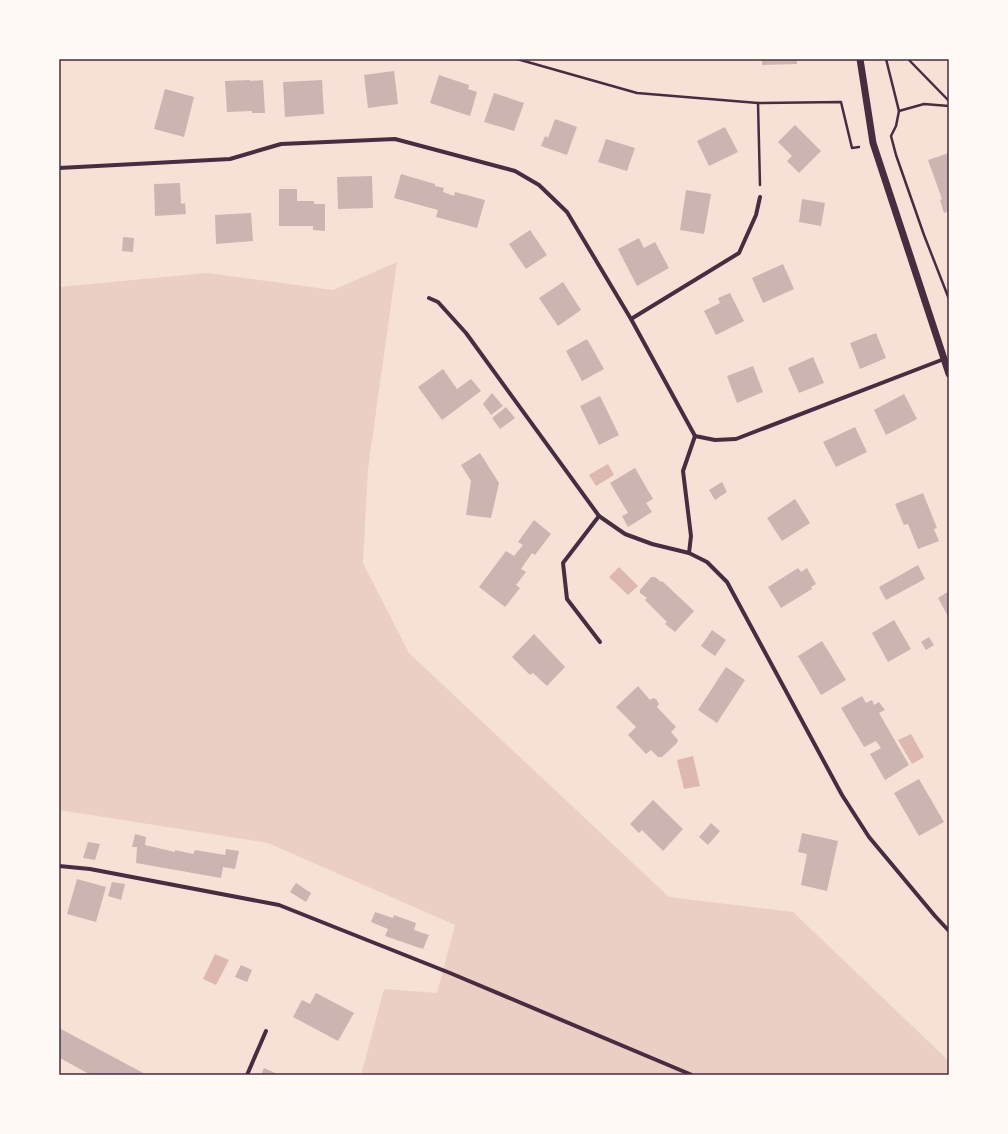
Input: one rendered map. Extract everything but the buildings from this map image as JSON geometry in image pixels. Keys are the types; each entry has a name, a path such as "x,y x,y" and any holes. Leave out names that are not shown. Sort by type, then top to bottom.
{"street":[{"path":"860,59 873,143 949,374"},
{"path":"59,168 230,159 281,144 395,139 515,171 539,185 567,212 631,319 695,436 683,471 691,536 689,553"},
{"path":"631,319 739,253 756,215 760,197"},
{"path":"429,298 438,302 466,333 599,516 625,534 652,544 689,553 707,562 728,582 842,795 870,837 949,931"},
{"path":"695,436 715,440 736,440 944,359"},
{"path":"599,516 563,563 566,599 600,642"},
{"path":"59,866 90,869 279,905 450,973 692,1075"},
{"path":"247,1075 266,1031"}],"path":[{"path":"517,59 637,93 758,103 841,102 852,148 873,143 891,136"},
{"path":"886,59 898,111 896,126 891,136 896,155 924,235 949,299"},
{"path":"908,59 949,101"},
{"path":"758,103 760,197"},
{"path":"898,111 924,104 949,106"}],"shaded area":[{"path":"397,262 368,469 363,563 409,653 669,897 793,912 949,1061 949,1075 361,1075 384,989 437,993 455,925 268,843 59,810 59,287 207,273 333,290"},
{"path":"608,464 614,475 596,486 589,475"},
{"path":"619,567 638,586 628,595 609,577"},
{"path":"911,734 924,757 912,764 898,740"},
{"path":"693,756 700,786 684,789 677,760"},
{"path":"215,954 229,960 216,985 203,979"}]}
